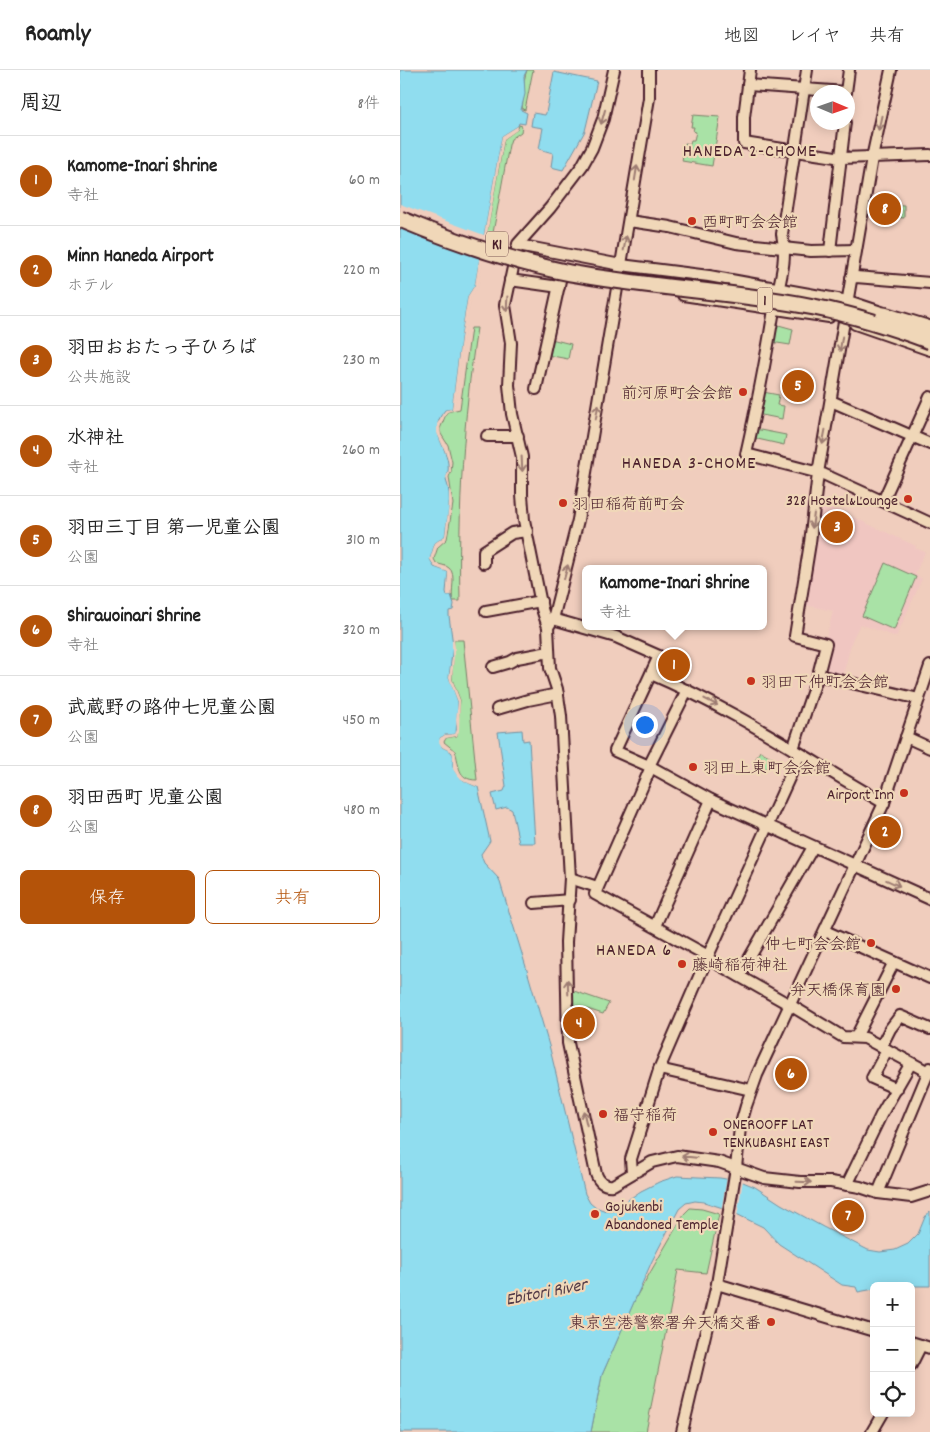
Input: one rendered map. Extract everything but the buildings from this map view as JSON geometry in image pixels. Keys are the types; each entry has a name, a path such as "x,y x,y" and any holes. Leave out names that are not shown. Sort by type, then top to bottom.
{"highway":[{"name":"K1","path":"400,208 501,245 596,272"},
{"name":"K1","path":"400,218 454,240 498,255 542,267 596,272"},
{"name":"1","path":"596,272 814,297 930,328"},
{"name":"1","path":"596,272 812,307 853,316 930,341"}],"street":[{"path":"550,623 541,601 527,531 522,495 522,457 512,414 509,385 510,343 505,305 518,245 555,202 582,166 592,148 603,118 614,70"},
{"path":"649,70 649,98 578,520 550,623 550,668 558,694 570,878 566,942 568,1043 596,1174 601,1182 610,1186 619,1183 632,1173 655,1161 677,1156 711,1161 764,1178 800,1182 831,1182 878,1193 911,1197 930,1191"},
{"path":"750,70 744,143 842,158 930,155"},
{"path":"807,70 782,234 786,248 774,308 765,372 746,454 818,473 930,523"},
{"path":"847,85 849,70"},
{"path":"632,1173 631,1158 659,1069 767,826 797,751 826,644 795,636 810,543 818,473 851,278 872,158 891,70"},
{"path":"748,85 810,90"},
{"path":"830,252 844,130"},
{"path":"629,221 670,227 736,243 810,251 856,250"},
{"path":"518,245 621,265 709,276 848,301 930,328"},
{"path":"512,267 618,286 844,320 930,350"},
{"path":"536,389 561,276"},
{"path":"851,278 930,282"},
{"path":"510,280 559,287"},
{"path":"883,502 930,398"},
{"path":"831,401 930,444"},
{"path":"487,436 518,436"},
{"path":"484,563 484,551 512,533 527,531"},
{"path":"486,611 541,601"},
{"path":"550,623 582,630"},
{"path":"583,630 616,637 659,656 615,751 650,766 711,800 930,899"},
{"path":"493,667 517,658 549,652"},
{"path":"682,1432 717,1284 736,1170 740,1127 751,1090 884,804 930,666"},
{"path":"651,674 734,714 884,804"},
{"path":"818,675 919,699"},
{"path":"687,690 650,766 595,894 655,926 843,1037 864,1038 929,1071 878,1193"},
{"path":"497,709 558,694"},
{"path":"906,737 930,748"},
{"path":"655,926 711,800"},
{"path":"739,976 813,847"},
{"path":"570,878 597,887"},
{"path":"534,903 570,900"},
{"path":"825,931 930,978"},
{"path":"856,1037 894,962"},
{"path":"897,1089 872,1078 890,1029 900,1016 930,1029"},
{"path":"847,1185 864,1148 911,1063"},
{"path":"659,1069 751,1090"},
{"path":"717,1284 870,1330"},
{"path":"915,1357 921,1345"},
{"path":"872,1432 881,1417"}],"shaded area":[{"path":"820,502 916,546 915,548 925,552 915,574 922,579 896,637 860,624 852,640 843,676 831,674 824,667 825,642 833,611 805,605"}],"green space":[{"path":"527,70 533,70 525,110 522,109"},
{"path":"693,115 720,117 712,166 682,161 685,143 690,144 691,140 694,140 696,132 693,131 694,127 691,127"},
{"path":"519,125 522,126 521,132 511,139 509,145 491,244 485,244 504,139 518,129"},
{"path":"866,203 904,205 904,218 866,215"},
{"path":"775,324 793,329 790,345 771,342"},
{"path":"471,328 477,328 462,464 460,601 453,601 453,574 449,568 436,563 434,559 438,547 447,539 453,504 449,477 452,462 448,445 440,429 447,412 460,409"},
{"path":"551,339 571,344 568,359 547,355"},
{"path":"790,378 809,382 805,401 794,399 795,393 787,391"},
{"path":"763,392 779,395 777,405 784,406 782,419 757,414"},
{"path":"755,429 786,435 784,445 753,438"},
{"path":"885,563 916,577 894,630 862,616"},
{"path":"454,640 463,640 477,780 465,777 462,774 455,751 444,742 446,738 457,736 460,700 452,679"},
{"path":"760,751 773,758 767,769 754,762"},
{"path":"571,990 609,1003 603,1014 571,1004"},
{"path":"846,1206 857,1211 849,1227 839,1222"},
{"path":"690,1208 719,1214 706,1273 678,1270 646,1432 591,1432 602,1375 636,1297 684,1214"}],"water":[{"name":"Ebitori River","path":"400,70 527,70 524,76 525,94 521,110 527,113 525,124 519,123 518,126 502,136 475,285 468,296 452,409 445,410 439,419 437,428 447,460 446,480 449,501 445,536 435,543 430,559 434,567 448,572 446,592 447,595 451,595 454,604 453,610 449,611 453,645 449,677 458,702 456,734 445,735 440,738 442,747 453,755 454,770 459,777 478,787 490,841 481,854 482,858 484,863 499,879 526,967 550,1049 585,1194 590,1203 596,1208 593,1215 597,1216 598,1208 606,1211 613,1210 641,1191 677,1176 720,1178 743,1182 868,1250 880,1252 895,1250 908,1244 918,1234 925,1217 930,1211 930,1286 915,1286 915,1282 870,1282 870,1290 858,1292 856,1287 842,1285 779,1244 763,1227 726,1209 704,1202 686,1203 679,1209 652,1261 602,1375 591,1432 400,1432"},
{"path":"554,72 597,81 585,131 563,170 551,167 553,153 539,149 543,128 531,126 533,113 545,115 546,113"},
{"path":"522,730 523,741 529,740 535,843 519,843 512,810 507,807 496,810 492,794 504,791 506,786 498,732"}],"pier":[{"path":"518,126 517,130 504,139 478,285 471,297 463,338 454,410 447,412 440,425 441,436 451,459 451,472 448,477 452,504 447,536 445,540 437,545 433,559 436,565 447,568 450,571 449,592 451,592 451,595 447,595 448,572 435,567 430,559 435,543 445,536 449,504 449,486 446,477 449,471 449,460 437,433 437,424 446,410 452,409 468,296 475,285 480,255 400,223 400,204 484,235 502,136"},
{"path":"452,640 454,640 455,647 452,679 460,700 459,731 457,736 446,738 442,742 443,745 454,750 456,755 455,768 457,771 464,778 478,784 478,787 458,777 453,769 452,752 442,747 439,742 440,738 445,735 455,734 457,730 458,702 449,677 452,659"},
{"path":"727,1177 743,1180 737,1217 721,1211"}],"place":[{"name":"羽田西町 児童公園","path":"885,209"},
{"name":"西町町会会館","path":"692,221"},
{"name":"羽田三丁目 第一児童公園","path":"798,386"},
{"name":"前河原町会会館","path":"743,392"},
{"name":"328 Hostel&Lounge","path":"908,499"},
{"name":"羽田稲荷前町会","path":"563,503"},
{"name":"羽田おおたっ子ひろば","path":"837,527"},
{"name":"Kamome-Inari Shrine","path":"674,665"},
{"name":"羽田下仲町会会館","path":"751,681"},
{"name":"羽田上東町会会館","path":"693,767"},
{"name":"Airport Inn","path":"904,793"},
{"name":"Minn Haneda Airport","path":"885,832"},
{"name":"仲七町会会館","path":"871,943"},
{"name":"藤崎稲荷神社","path":"682,964"},
{"name":"弁天橋保育園","path":"896,989"},
{"name":"水神社","path":"579,1023"},
{"name":"Shirauoinari Shrine","path":"791,1074"},
{"name":"福守稲荷","path":"603,1114"},
{"name":"ONEROOFF LAT TENKUBASHI EAST","path":"713,1132"},
{"name":"Gojukenbi Abandoned Temple","path":"595,1214"},
{"name":"武蔵野の路仲七児童公園","path":"848,1216"},
{"name":"東京空港警察署弁天橋交番","path":"771,1322"}],"district":[{"name":"HANEDA 2-CHOME","path":"750,150"},
{"name":"HANEDA 3-CHOME","path":"689,462"},
{"name":"HANEDA 6","path":"634,949"}]}
